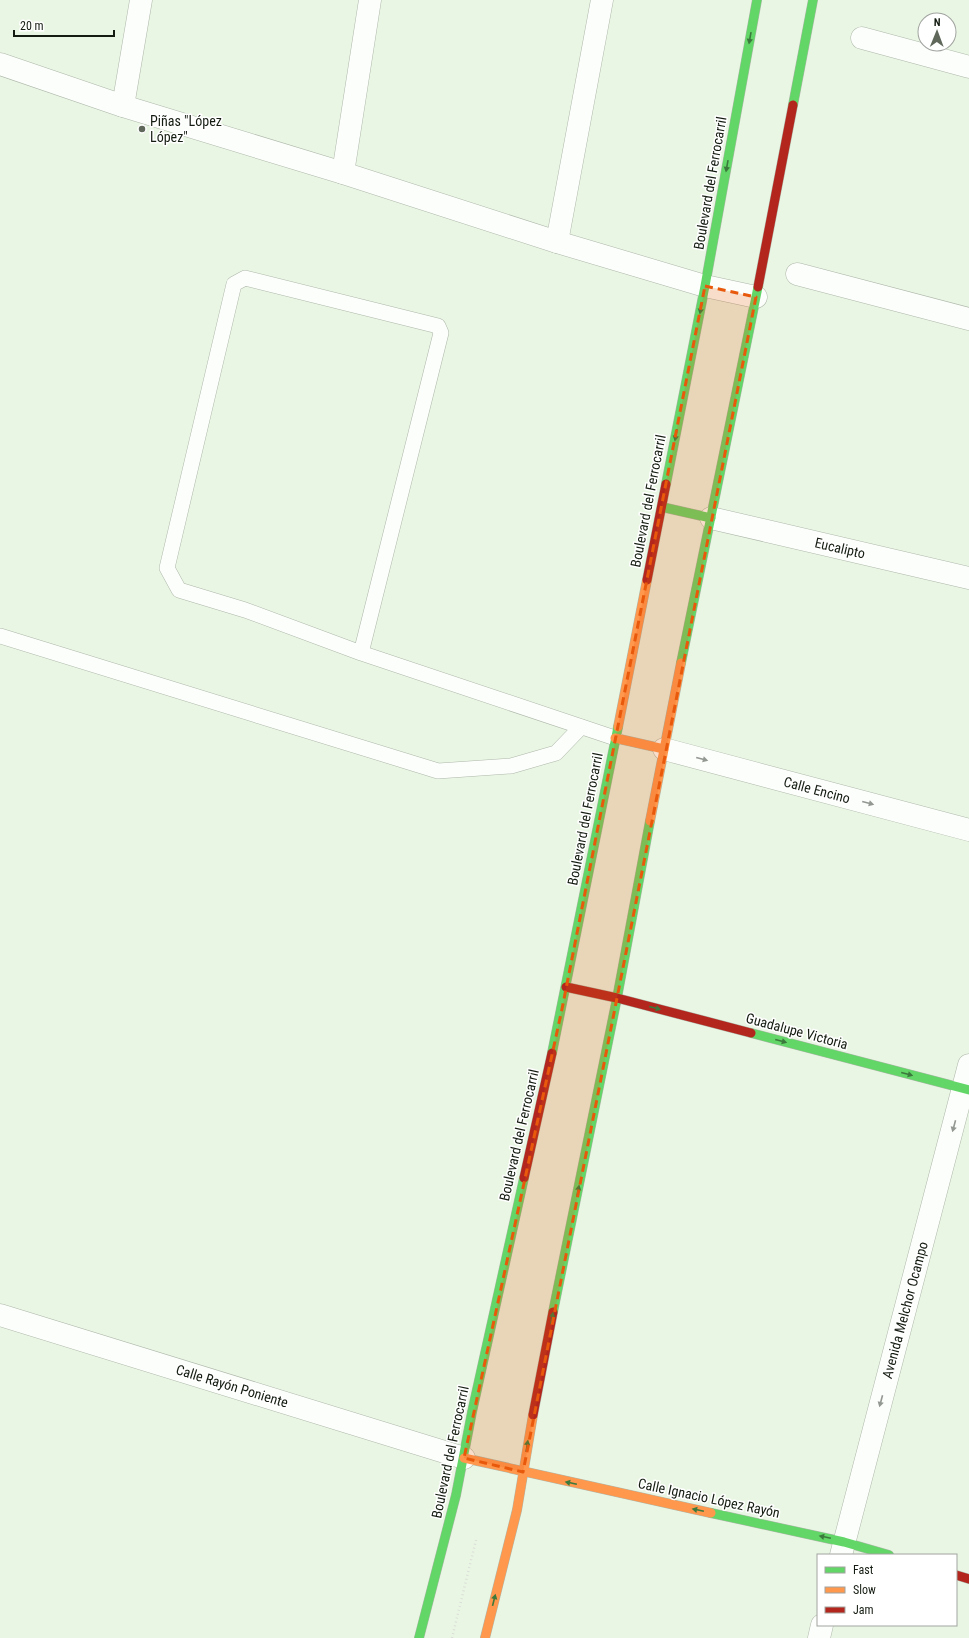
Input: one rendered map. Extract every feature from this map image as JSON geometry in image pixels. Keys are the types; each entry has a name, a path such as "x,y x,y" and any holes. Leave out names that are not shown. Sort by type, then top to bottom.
{"street":[{"path":"123,106 141,0"},
{"path":"343,173 370,0"},
{"path":"557,242 602,0"},
{"name":"Boulevard del Ferrocarril","path":"419,1638 464,1458 472,1412 566,987 705,286 757,0"},
{"path":"484,1638 518,1510 530,1427 617,998 664,749 756,297 813,0"},
{"path":"862,38 969,67"},
{"path":"0,64 123,106 343,173 557,242 705,286 756,297"},
{"path":"797,274 969,319"},
{"path":"662,507 711,518"},
{"name":"Eucalipto","path":"711,518 969,578"},
{"path":"615,738 664,749"},
{"name":"Calle Encino","path":"664,749 969,830"},
{"name":"Guadalupe Victoria","path":"566,987 617,998 966,1089"},
{"name":"Avenida Melchor Ocampo","path":"843,1548 966,1089 969,1065"},
{"name":"Calle Rayón Poniente","path":"0,1314 464,1458"},
{"name":"Calle Ignacio López Rayón","path":"464,1458 843,1548 882,1554"},
{"path":"957,1575 969,1579"},
{"path":"819,1638 822,1626"}],"lane":[{"path":"361,653 441,333 438,326 245,278 234,284 167,568 179,590 245,610 361,653 615,738"},
{"path":"0,636 438,771 511,766 556,753 581,727"}],"highlighted area":[{"path":"705,286 756,297 523,1472 464,1458 562,1009"}],"traffic: fast":[{"path":"666,484 705,286 757,0"},
{"path":"793,105 813,0"},
{"path":"681,663 758,287"},
{"path":"662,507 711,518"},
{"path":"552,1053 618,727"},
{"path":"553,1312 617,998 650,821"},
{"path":"751,1033 969,1090"},
{"path":"419,1638 456,1495 472,1412 524,1178"},
{"path":"711,1513 844,1542 886,1554"}],"traffic: slow":[{"path":"618,727 647,580"},
{"path":"650,821 681,663"},
{"path":"615,738 664,749"},
{"path":"485,1638 517,1510 533,1415"},
{"path":"464,1458 711,1513"}],"traffic: jam":[{"path":"758,287 793,105"},
{"path":"647,580 666,484"},
{"path":"566,987 617,998 751,1033"},
{"path":"524,1178 552,1053"},
{"path":"533,1415 553,1312"},
{"path":"957,1575 969,1579"}],"place":[{"name":"Piñas \"López López\"","path":"142,129"}]}
